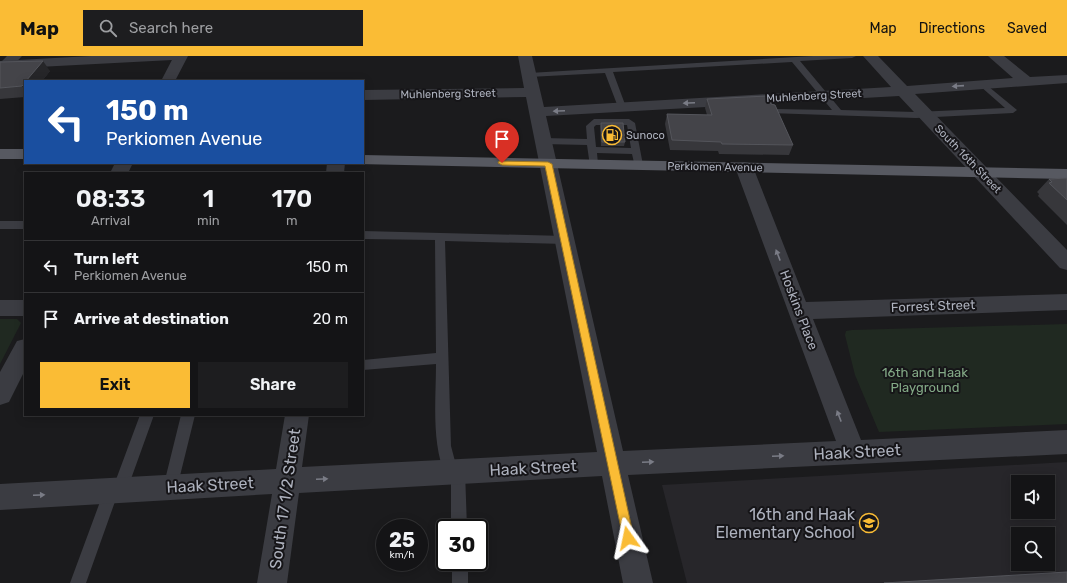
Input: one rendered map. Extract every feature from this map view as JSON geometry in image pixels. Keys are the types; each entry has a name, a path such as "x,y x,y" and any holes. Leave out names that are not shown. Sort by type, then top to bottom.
{"main road":[{"name":"Perkiomen Avenue","path":"364,160 548,164 592,152 637,158 744,167 1067,174"},
{"path":"0,154 24,154"}],"street":[{"path":"7,62 172,56"},
{"path":"169,80 181,56"},
{"name":"South 16th Street","path":"870,56 1067,263"},
{"path":"995,56 1026,81"},
{"name":"Muhlenberg Street","path":"364,95 531,84 622,107 903,91 1067,79"},
{"path":"531,84 638,583"},
{"name":"Hoskins Place","path":"744,167 853,453"},
{"name":"Forrest Street","path":"799,311 1067,302"},
{"path":"0,308 24,308"},
{"path":"0,396 24,350"},
{"name":"South 17 1/2 Street","path":"272,583 297,416"},
{"name":"Haak Street","path":"0,497 454,471 1067,442"}],"lane":[{"path":"531,84 608,70 852,56"},
{"path":"795,60 839,113"},
{"path":"608,70 622,107"},
{"path":"766,99 772,111 926,115 1013,110 983,84"},
{"path":"543,141 592,152 590,126 594,122 629,122 632,125 637,158"},
{"path":"0,225 24,225"},
{"path":"364,235 565,240"},
{"path":"440,237 444,446 454,471 458,519"},
{"path":"364,365 442,358"},
{"path":"78,583 147,416"},
{"path":"170,488 188,416"},
{"path":"460,571 460,583"}],"shaded area":[{"name":"16th and Haak Elementary School","path":"1067,462 1067,583 687,583 662,485"}],"green space":[{"path":"0,319 17,319 21,323 0,364"},
{"name":"16th and Haak Playground","path":"1067,324 1067,424 879,432 855,375 845,335 846,331 852,330"}],"building":[{"path":"43,61 27,80 24,80 24,84 22,86 0,88 0,62"},
{"path":"767,96 771,104 775,105 793,145 722,144 721,142 672,140 667,114 712,115 707,99"},
{"name":"Sunoco","path":"601,123 623,123 625,142 602,142"},
{"path":"1067,178 1067,200 1049,183 1052,182 1049,179"},
{"path":"1067,572 1067,583 884,583"}],"place":[{"name":"Sunoco","path":"612,135"},
{"name":"16th and Haak Elementary School","path":"869,523"}],"route":[{"path":"502,163 548,164 628,538"}]}
